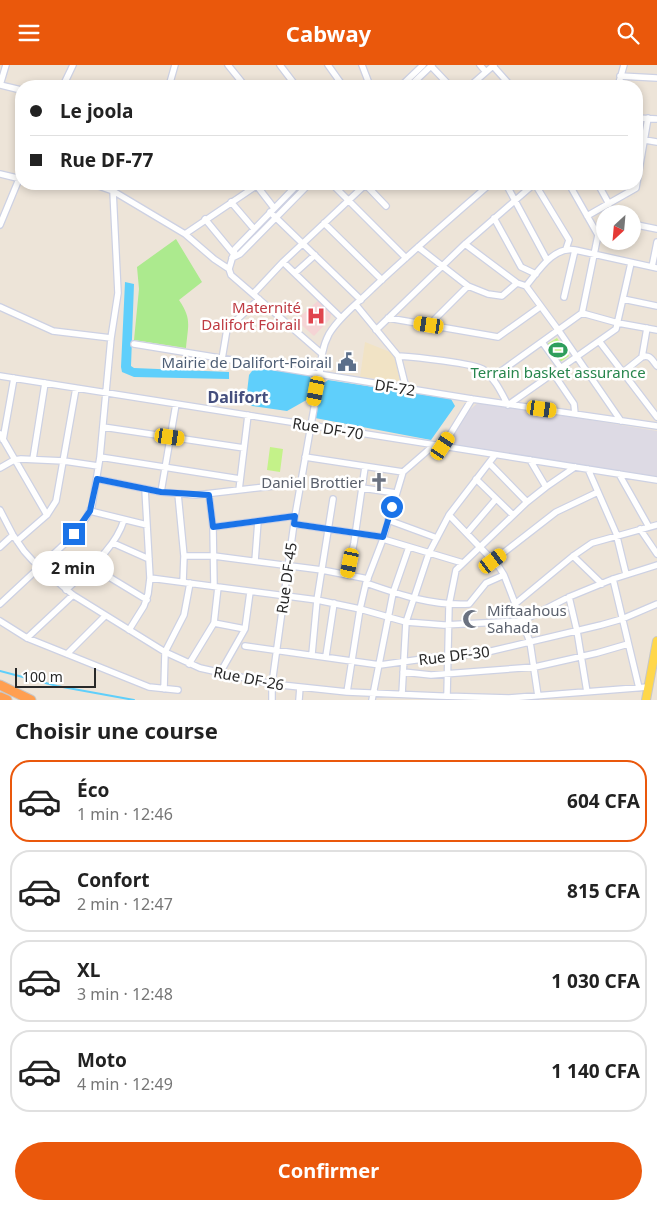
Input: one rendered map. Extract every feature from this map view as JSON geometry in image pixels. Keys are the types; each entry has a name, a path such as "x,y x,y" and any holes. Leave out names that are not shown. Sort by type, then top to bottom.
{"highway":[{"path":"0,685 31,700"},
{"path":"9,690 39,700"},
{"path":"0,697 7,700"}],"main road":[{"path":"646,700 655,661 657,641"}],"street":[{"path":"6,65 0,85 15,89"},
{"path":"66,80 73,65"},
{"path":"170,80 175,65"},
{"path":"228,65 241,80"},
{"path":"280,65 291,80"},
{"path":"328,65 339,80"},
{"path":"362,65 368,80"},
{"path":"415,80 423,65"},
{"path":"480,65 486,72"},
{"path":"477,80 493,65 506,80"},
{"path":"619,80 624,65"},
{"path":"416,80 432,66 445,80"},
{"path":"620,75 657,78"},
{"path":"643,118 657,119"},
{"path":"643,149 648,118"},
{"path":"645,140 657,142"},
{"path":"0,174 15,178"},
{"path":"0,225 3,211 15,188"},
{"path":"110,190 185,234 214,259 230,269"},
{"path":"185,234 250,190"},
{"path":"261,190 273,212 358,302 376,330 398,356 406,388"},
{"path":"233,255 240,254 293,190"},
{"path":"301,190 273,212 235,249 230,269 231,275 321,353 329,334 341,318 483,190"},
{"path":"338,190 406,258"},
{"path":"253,294 283,262 359,190"},
{"path":"371,190 386,205"},
{"path":"509,190 547,260"},
{"path":"376,330 494,217 527,190"},
{"path":"538,190 569,240 566,249"},
{"path":"493,377 582,313 598,235 573,190"},
{"path":"601,190 609,204"},
{"path":"587,216 630,190"},
{"path":"0,604 74,534 90,511 100,457 118,281 113,191"},
{"path":"231,201 254,229"},
{"path":"494,217 521,267 536,275"},
{"path":"205,219 233,255"},
{"path":"324,223 382,280"},
{"path":"641,226 657,229"},
{"path":"526,286 547,260 566,249 654,268 657,243"},
{"path":"465,244 517,283 526,286 621,421"},
{"path":"418,247 468,286 488,294 502,296 517,283"},
{"path":"564,297 574,250"},
{"path":"295,273 314,255"},
{"path":"283,262 341,318"},
{"path":"398,356 481,367 493,377 508,405 599,341 617,325 631,263"},
{"path":"429,325 468,286"},
{"path":"222,359 228,328 259,299"},
{"path":"623,299 657,306"},
{"path":"0,307 53,331 111,339"},
{"path":"388,319 498,337 540,307"},
{"path":"582,313 617,325 657,330"},
{"path":"642,357 647,328"},
{"path":"599,341 657,417"},
{"path":"542,342 561,368"},
{"name":"DF-72","path":"134,344 508,405 657,426"},
{"name":"Rue DF-45","path":"272,700 276,650 288,565 300,483 320,374 321,353"},
{"path":"622,373 642,357 650,357 657,366"},
{"path":"553,373 574,404 575,414"},
{"name":"Rue DF-70","path":"0,376 619,474 657,482"},
{"path":"14,378 2,437 18,460 47,515"},
{"path":"33,459 45,383"},
{"path":"18,541 47,515 56,501 76,388"},
{"path":"443,446 472,399"},
{"path":"161,492 176,404"},
{"path":"239,490 248,415"},
{"path":"103,427 244,448"},
{"path":"340,700 352,661 360,609 367,581 383,538 403,472 434,445"},
{"path":"402,694 406,622 429,553 449,515 495,455"},
{"path":"100,457 240,479"},
{"path":"305,457 403,472"},
{"path":"0,468 18,460 33,459 98,466"},
{"path":"530,460 546,487"},
{"path":"489,463 528,502"},
{"path":"347,574 365,467"},
{"path":"447,696 449,605 456,570 528,502 575,467"},
{"path":"588,469 616,535 626,574"},
{"path":"619,474 649,527"},
{"path":"97,479 161,492 209,495 300,483"},
{"path":"476,479 513,515"},
{"path":"362,488 396,493"},
{"path":"129,630 147,600 150,578 146,489"},
{"path":"493,561 556,512 598,492"},
{"path":"164,689 165,652 184,615 186,583 178,494"},
{"path":"189,664 214,623 216,587 213,527 209,495"},
{"path":"312,654 333,499"},
{"path":"467,533 496,499"},
{"name":"Rue DF-26","path":"0,510 24,551 39,567 73,595 165,652 189,664 220,673 272,684 438,698 447,696 509,698 648,687"},
{"path":"90,511 147,525"},
{"path":"449,515 504,575 530,643 538,696"},
{"path":"213,527 295,516"},
{"path":"66,589 92,566 113,543 121,530 124,520"},
{"path":"388,520 437,538"},
{"path":"256,561 258,521"},
{"path":"294,524 355,532 383,538 462,563"},
{"path":"516,604 573,556 592,543 657,525"},
{"path":"640,529 657,554"},
{"path":"0,547 13,535"},
{"path":"113,543 149,559"},
{"path":"372,700 393,593 409,547"},
{"path":"184,556 214,555 347,574 393,593 449,605 469,604 486,583 504,575"},
{"path":"573,556 602,584"},
{"path":"150,578 318,600 406,622 444,625 448,623 522,621 569,597 626,574 657,565"},
{"path":"92,566 147,600"},
{"path":"613,579 639,688"},
{"path":"220,673 245,629 250,591"},
{"path":"27,638 73,595"},
{"path":"569,597 577,631 586,692"},
{"path":"326,656 334,603"},
{"name":"Rue DF-30","path":"245,645 380,665 483,653 530,643 622,619 657,605"},
{"path":"67,654 105,616"},
{"path":"0,621 27,638 149,687 178,690"},
{"path":"214,623 245,629"},
{"path":"403,672 430,675 535,667 581,657 628,643"},
{"path":"299,700 300,687"}],"shaded area":[{"name":"Maternité Dalifort Foirail","path":"319,300 331,314 330,319 314,336 296,320"},
{"path":"365,342 395,354 400,381 360,377"},
{"path":"479,402 657,431 657,478 438,443 459,419"}],"green space":[{"path":"176,239 202,282 179,300 187,317 186,348 134,340 139,289 137,267"},
{"name":"Terrain basket assurance","path":"557,338 569,356 560,362 547,344"},
{"path":"270,447 283,449 280,472 267,470"}],"water":[{"path":"125,282 134,284 131,366 134,368 229,372 229,379 134,377 122,372"},
{"path":"255,367 309,375 313,383 310,398 287,411 252,406 246,401 249,375"},
{"path":"328,380 451,399 455,406 431,440 315,418 322,385"}],"waterway":[{"path":"0,671 57,686 134,700"}],"place":[{"name":"Maternité Dalifort Foirail","path":"316,316"},
{"name":"Terrain basket assurance","path":"558,350"},
{"name":"Mairie de Dalifort-Foirail","path":"347,362"},
{"name":"Daniel Brottier","path":"379,482"},
{"name":"Miftaahous Sahada","path":"472,619"}],"district":[{"name":"Dalifort","path":"238,397"}],"route":[{"path":"74,534 90,511 97,479 161,492 209,495 213,527 295,516 294,524 383,537 392,507"}]}
